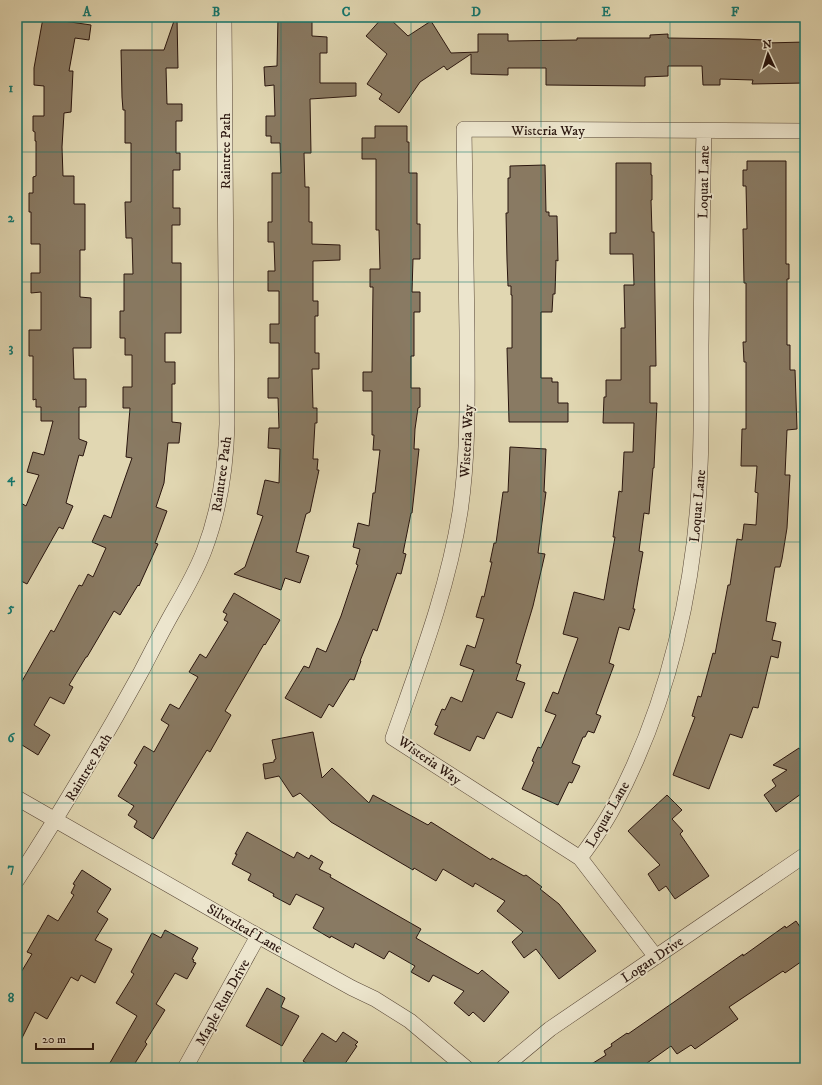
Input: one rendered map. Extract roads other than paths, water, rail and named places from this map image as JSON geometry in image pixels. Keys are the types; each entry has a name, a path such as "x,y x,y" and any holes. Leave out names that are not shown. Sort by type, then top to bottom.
{"street":[{"name":"Raintree Path","path":"17,880 56,820 108,733 190,583 204,552 222,489 226,457 227,424 224,17"},
{"name":"Wisteria Way","path":"656,957 580,858 393,738 426,644 446,580 460,513 464,480 468,415 464,129 805,131"},
{"name":"Loquat Lane","path":"580,858 598,834 613,808 634,765 654,717 669,669 685,603 694,536 700,467 702,191 704,131"},
{"name":"Silverleaf Lane","path":"17,798 258,936 381,1003 410,1021 466,1068"},
{"name":"Logan Drive","path":"503,1068 550,1029 805,855"},
{"name":"Maple Run Drive","path":"185,1068 258,936"}]}
